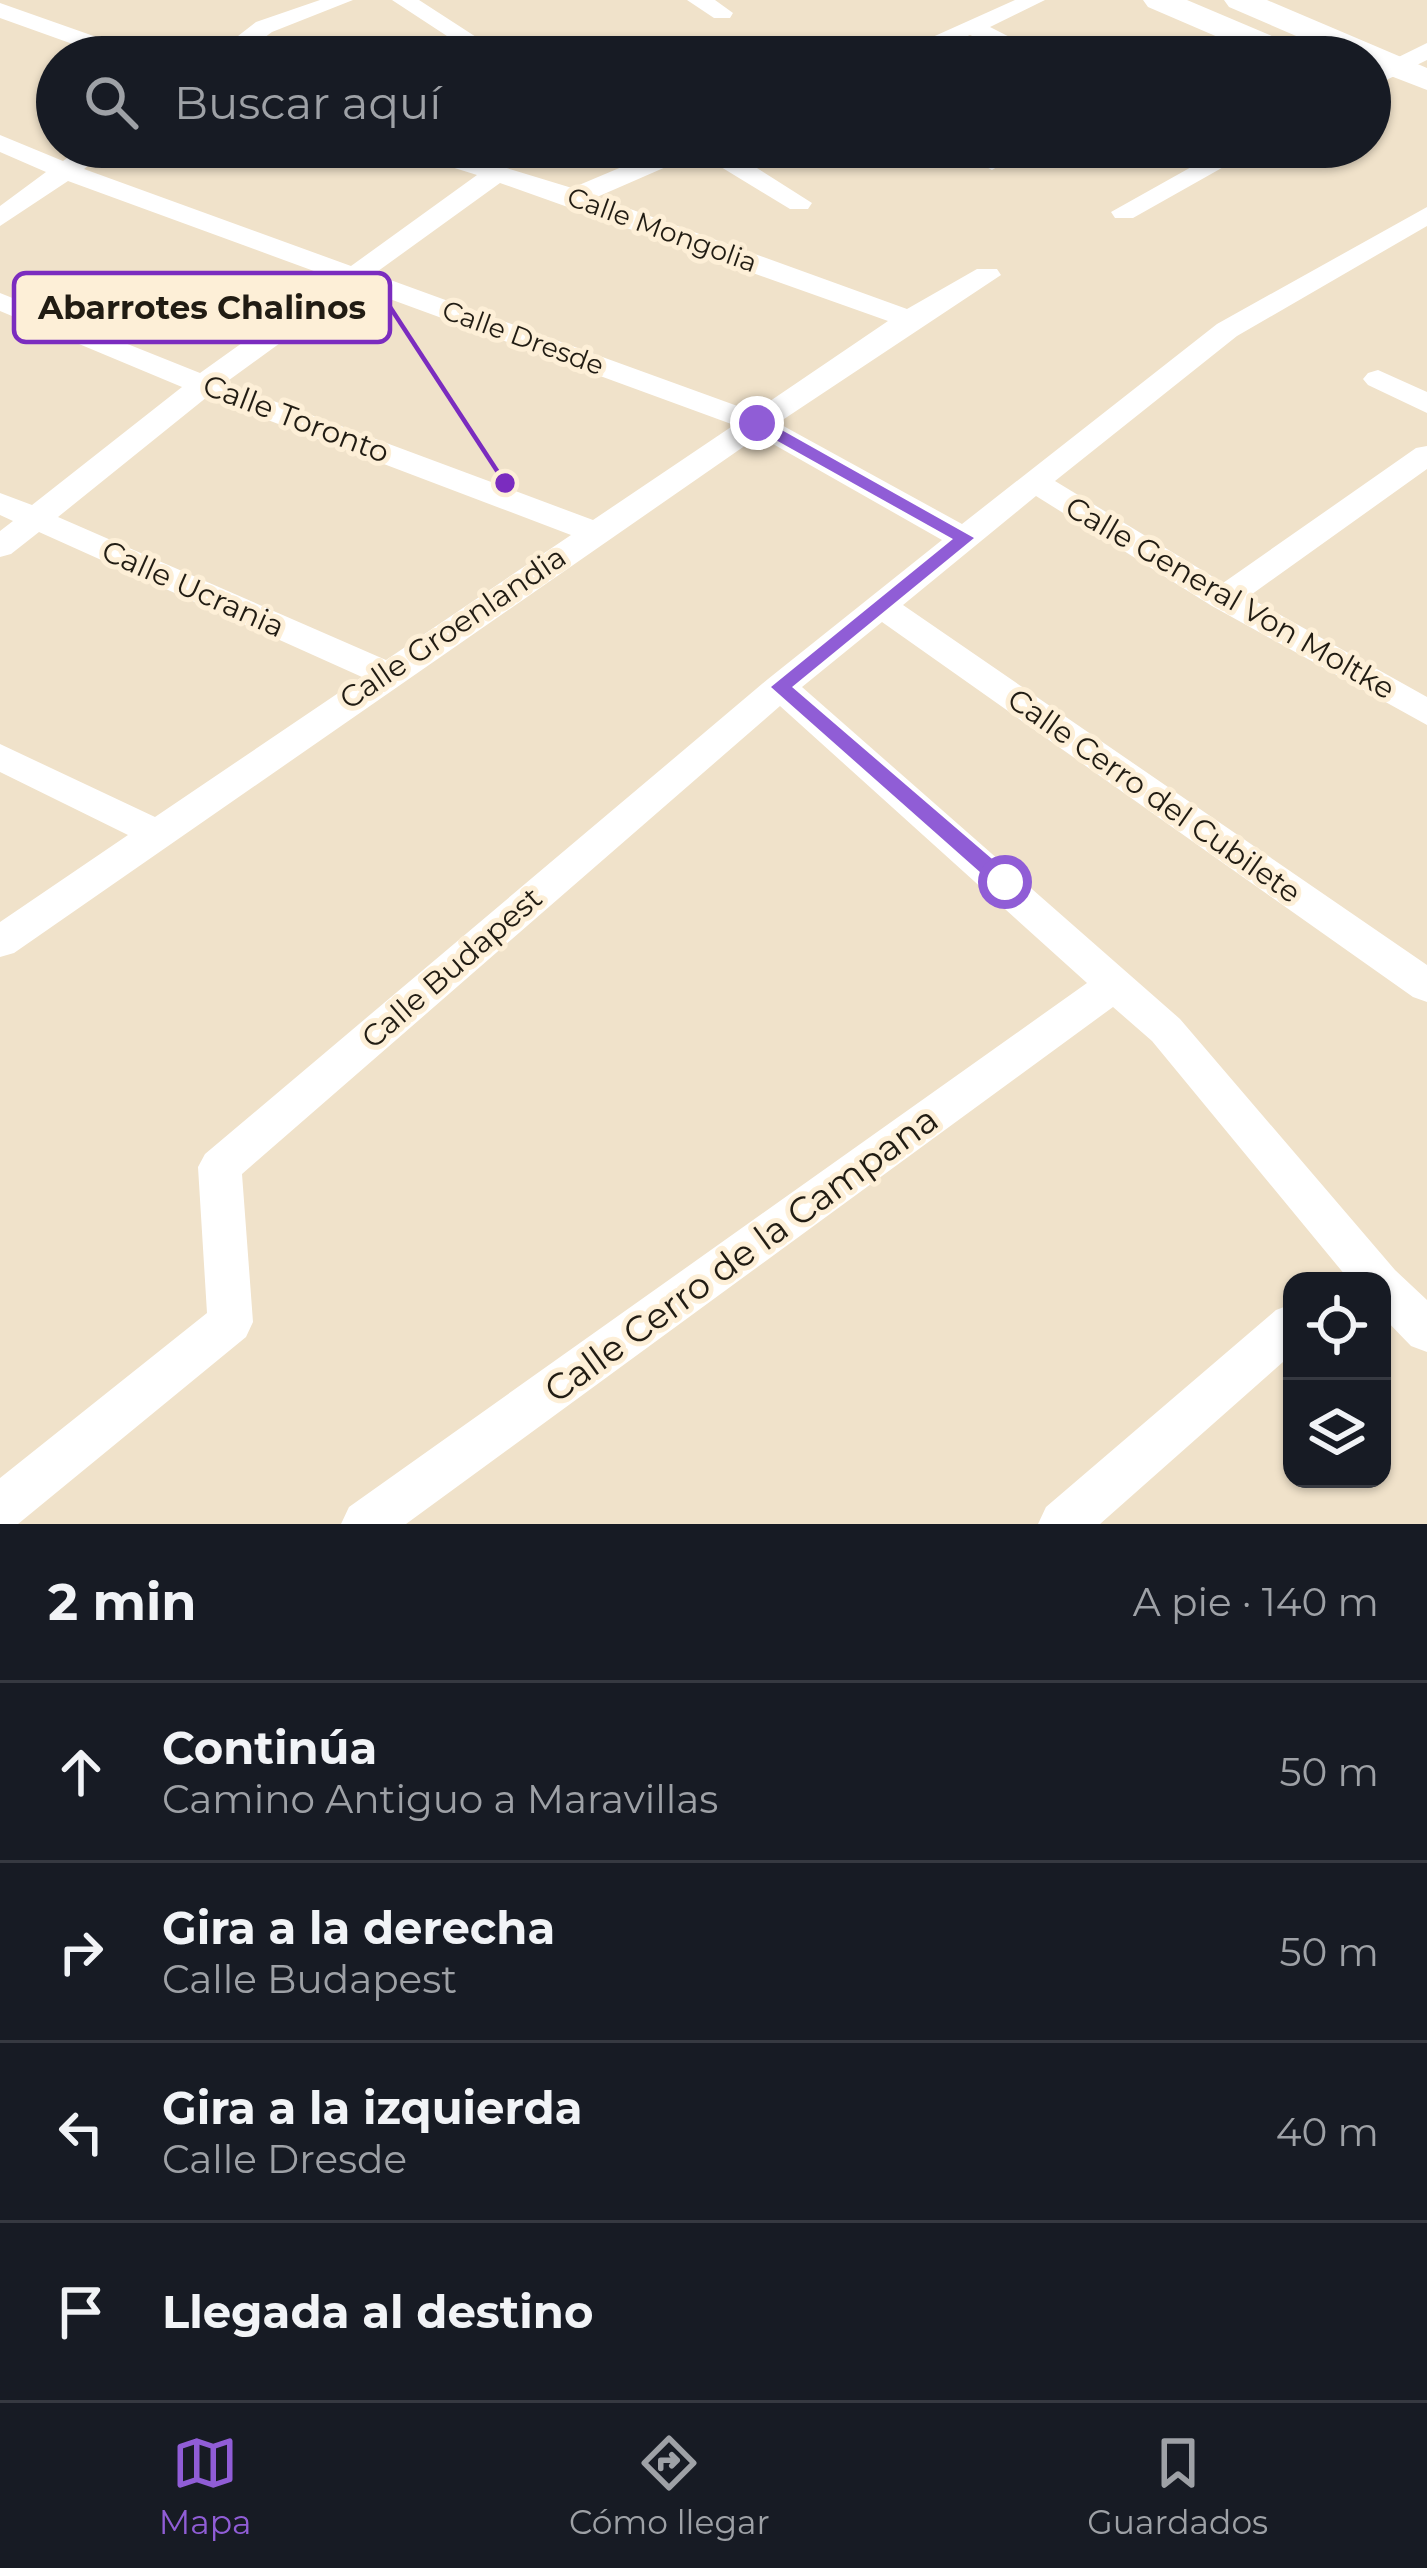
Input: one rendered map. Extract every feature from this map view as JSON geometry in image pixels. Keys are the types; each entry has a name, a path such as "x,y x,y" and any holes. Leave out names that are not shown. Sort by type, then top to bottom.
{"street":[{"path":"252,36 264,27 342,0"},
{"path":"403,0 461,36"},
{"path":"698,0 722,13"},
{"path":"950,36 1034,0"},
{"path":"1159,0 1242,36"},
{"path":"1240,0 1303,36"},
{"path":"0,10 72,36"},
{"path":"971,27 991,36"},
{"path":"1391,71 1427,50"},
{"path":"1391,79 1427,80"},
{"path":"1391,89 1427,116"},
{"name":"Calle Dresde","path":"0,143 36,159"},
{"name":"Calle Dresde","path":"57,168 757,423 965,538"},
{"path":"0,218 68,168"},
{"name":"Calle Mongolia","path":"481,168 574,197 909,319"},
{"path":"574,197 641,168"},
{"path":"741,168 799,203"},
{"path":"1124,212 1207,168"},
{"path":"0,547 203,385 497,173"},
{"name":"Calle Budapest","path":"0,1508 230,1322 220,1167 780,687 1034,482 1227,331 1427,215"},
{"path":"1394,235 1427,251"},
{"name":"Calle Groenlandia","path":"0,942 154,832 909,319 987,275"},
{"name":"Calle Toronto","path":"0,301 203,385 594,532"},
{"path":"1378,380 1427,404"},
{"path":"1224,598 1427,455"},
{"name":"Calle General Von Moltke","path":"1034,482 1224,598 1427,713"},
{"name":"Calle Ucrania","path":"0,503 386,674"},
{"name":"Calle Cerro del Cubilete","path":"882,606 1427,986"},
{"path":"780,687 1166,1030 1361,1272"},
{"path":"0,758 154,832"},
{"name":"Calle Cerro de la Campana","path":"366,1524 1115,983"},
{"path":"1391,1299 1427,1330"},
{"path":"1063,1524 1283,1333"}],"place":[{"name":"Abarrotes Chalinos","path":"505,483"}],"route":[{"path":"757,423 965,538 780,687 1005,882"}]}
